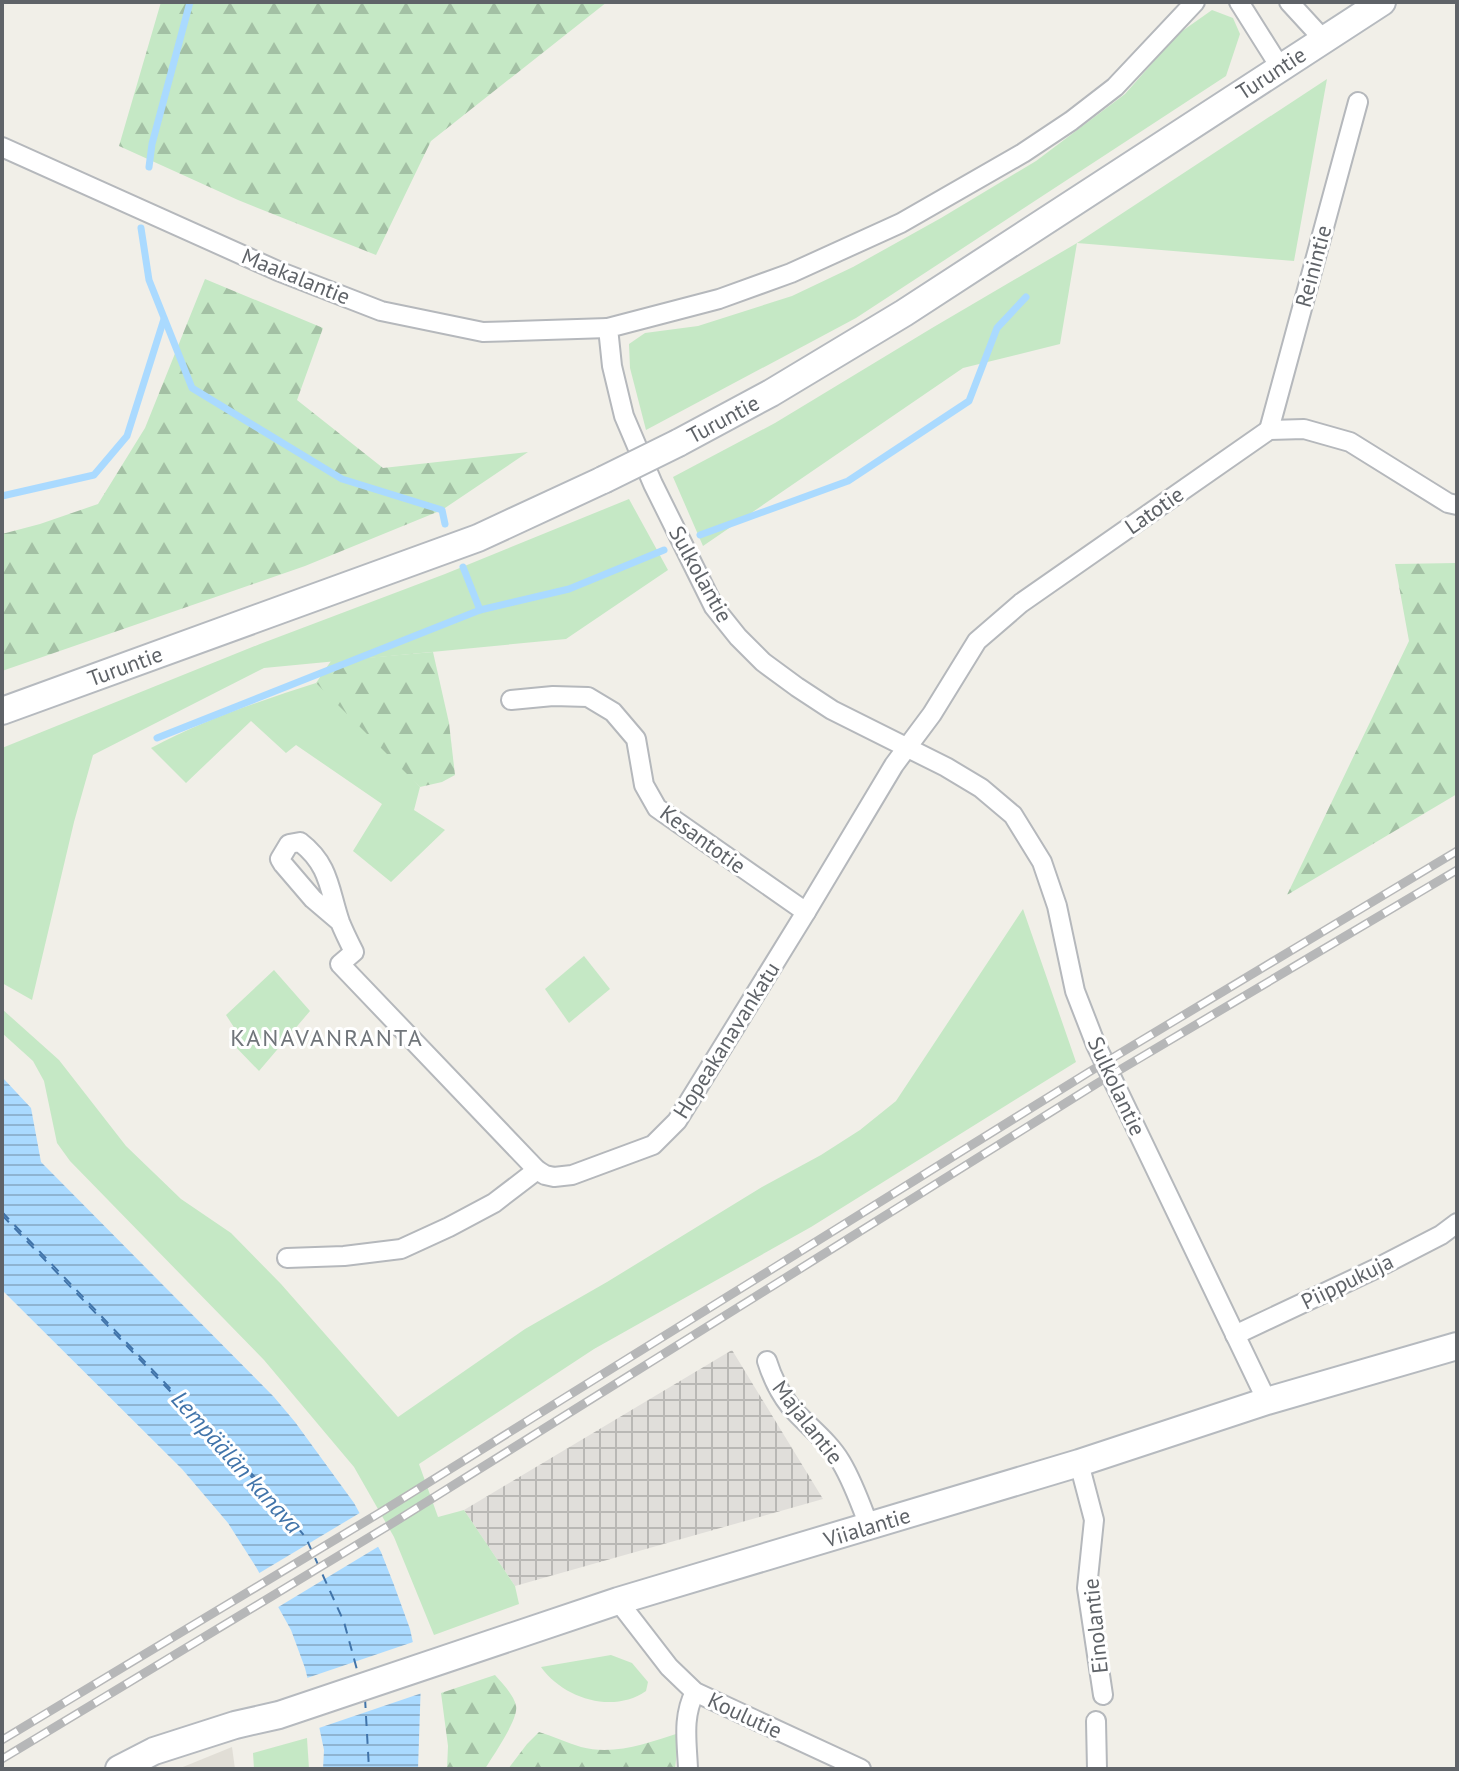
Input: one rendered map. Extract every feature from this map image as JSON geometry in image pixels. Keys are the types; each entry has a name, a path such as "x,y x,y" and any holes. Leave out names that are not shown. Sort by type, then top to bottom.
{"main road":[{"name":"Turuntie","path":"2,711 478,538 678,443 771,393 904,313 1382,2"},
{"name":"Viialantie","path":"119,1769 154,1751 235,1725 279,1715 618,1601 1079,1463 1267,1401 1457,1346"}],"street":[{"path":"1239,2 1280,67"},
{"path":"1289,2 1323,39"},
{"path":"608,328 719,299 791,273 901,223 1023,153 1071,121 1115,87 1188,4"},
{"name":"Reinintie","path":"1269,430 1358,102"},
{"name":"Maakalantie","path":"2,147 278,271 381,311 483,332 608,328"},
{"name":"Sulkolantie","path":"608,328 612,366 624,416 653,484 714,607 738,637 797,687 832,710 981,788 1013,815 1042,862 1057,906 1075,991 1096,1045 1267,1401"},
{"path":"1269,430 1304,429 1350,442 1448,503 1457,505"},
{"name":"Latotie","path":"908,748 977,641 998,622 1269,430"},
{"name":"Kesantotie","path":"511,700 588,697 613,712 636,739 644,785 657,808 806,912"},
{"name":"Hopeakanavankatu","path":"537,1170 554,1177 572,1175 653,1145 677,1121 894,765 908,748"},
{"path":"287,1258 344,1256 401,1249 494,1203 537,1170 340,964 354,952 340,922"},
{"name":"Piippukuja","path":"1235,1335 1375,1269 1441,1235 1457,1223"},
{"name":"Majalantie","path":"767,1361 774,1381 791,1406 840,1461 869,1526"},
{"name":"Einolantie","path":"1079,1463 1094,1520 1087,1588 1103,1695"},
{"name":"Koulutie","path":"618,1601 669,1667 695,1692 861,1769"},
{"path":"688,1769 685,1719 695,1692"},
{"path":"1096,1721 1097,1769"}],"shaded area":[{"path":"732,1350 823,1499 515,1586 464,1510"},
{"path":"232,1747 235,1769 178,1769"}],"green space":[{"path":"161,2 607,2 431,141 376,255 238,200 119,146"},
{"path":"1212,10 1233,18 1240,34 1226,76 856,318 646,430 630,368 629,344 645,333 698,326 792,296 853,267 941,218 1036,161 1125,94 1178,34"},
{"path":"1327,79 1294,261 1077,243"},
{"path":"1077,243 1060,344 963,368 703,546 673,477 775,423"},
{"path":"205,279 323,328 297,400 383,468 528,452 442,510 305,566 2,671 2,534 98,504 145,428"},
{"path":"629,499 668,570 566,639 264,668 93,755 32,1000 2,983 2,748"},
{"path":"1457,563 1457,794 1287,895 1409,641 1395,564"},
{"path":"433,652 449,723 455,775 442,782 420,787 316,683 331,661"},
{"path":"316,683 361,722 420,787 414,810 445,830 391,882 353,851 382,804 296,745 286,753 251,721 186,783 151,748 211,720"},
{"path":"1023,909 1076,1062 811,1227 594,1349 419,1464 438,1517 464,1510 515,1586 519,1604 434,1635 394,1537 354,1467 264,1360 70,1161 57,1143 44,1081 33,1061 2,1033 2,1009 59,1060 126,1146 181,1199 231,1233 281,1284 398,1417 525,1329 821,1155 860,1130 896,1101"},
{"path":"584,956 610,989 569,1023 545,989"},
{"path":"274,970 310,1011 259,1071 229,1040 237,1032 226,1015"},
{"path":"611,1655 632,1663 648,1682 646,1691 619,1701 590,1700 562,1687 541,1667"},
{"path":"495,1675 515,1702 516,1712 509,1728 485,1769 447,1769 448,1746 441,1693"},
{"path":"539,1732 581,1747 606,1750 630,1747 679,1733 675,1769 508,1769"},
{"path":"307,1738 309,1769 254,1769 253,1753"}],"water":[{"name":"Lempäälän kanava","path":"2,1077 31,1108 41,1162 274,1397 354,1503 381,1552 410,1629 421,1680 418,1769 323,1769 324,1750 316,1712 291,1630 228,1523 182,1469 2,1290"}],"pier":[{"path":"363,1511 381,1545 275,1609 256,1575"},
{"path":"416,1641 425,1692 316,1729 304,1679"}],"waterway":[{"path":"149,167 152,144 190,2"},
{"path":"141,228 149,280 192,388 342,479 442,510 445,524"},
{"path":"700,535 848,481 969,401 997,328 1026,297"},
{"path":"2,496 94,475 127,436 164,319"},
{"path":"480,610 569,589 664,550"},
{"path":"157,738 480,610 463,567"}],"ferry route":[{"path":"2,1212 268,1491 306,1538 344,1622 359,1677"},
{"path":"2,1215 273,1499"},
{"path":"365,1698 369,1769"}],"railway":[{"path":"2,1740 381,1512 1089,1072 1457,851"},
{"path":"2,1759 388,1526 1096,1084 1457,870"}],"district":[{"name":"KANAVANRANTA","path":"327,1037"}]}
